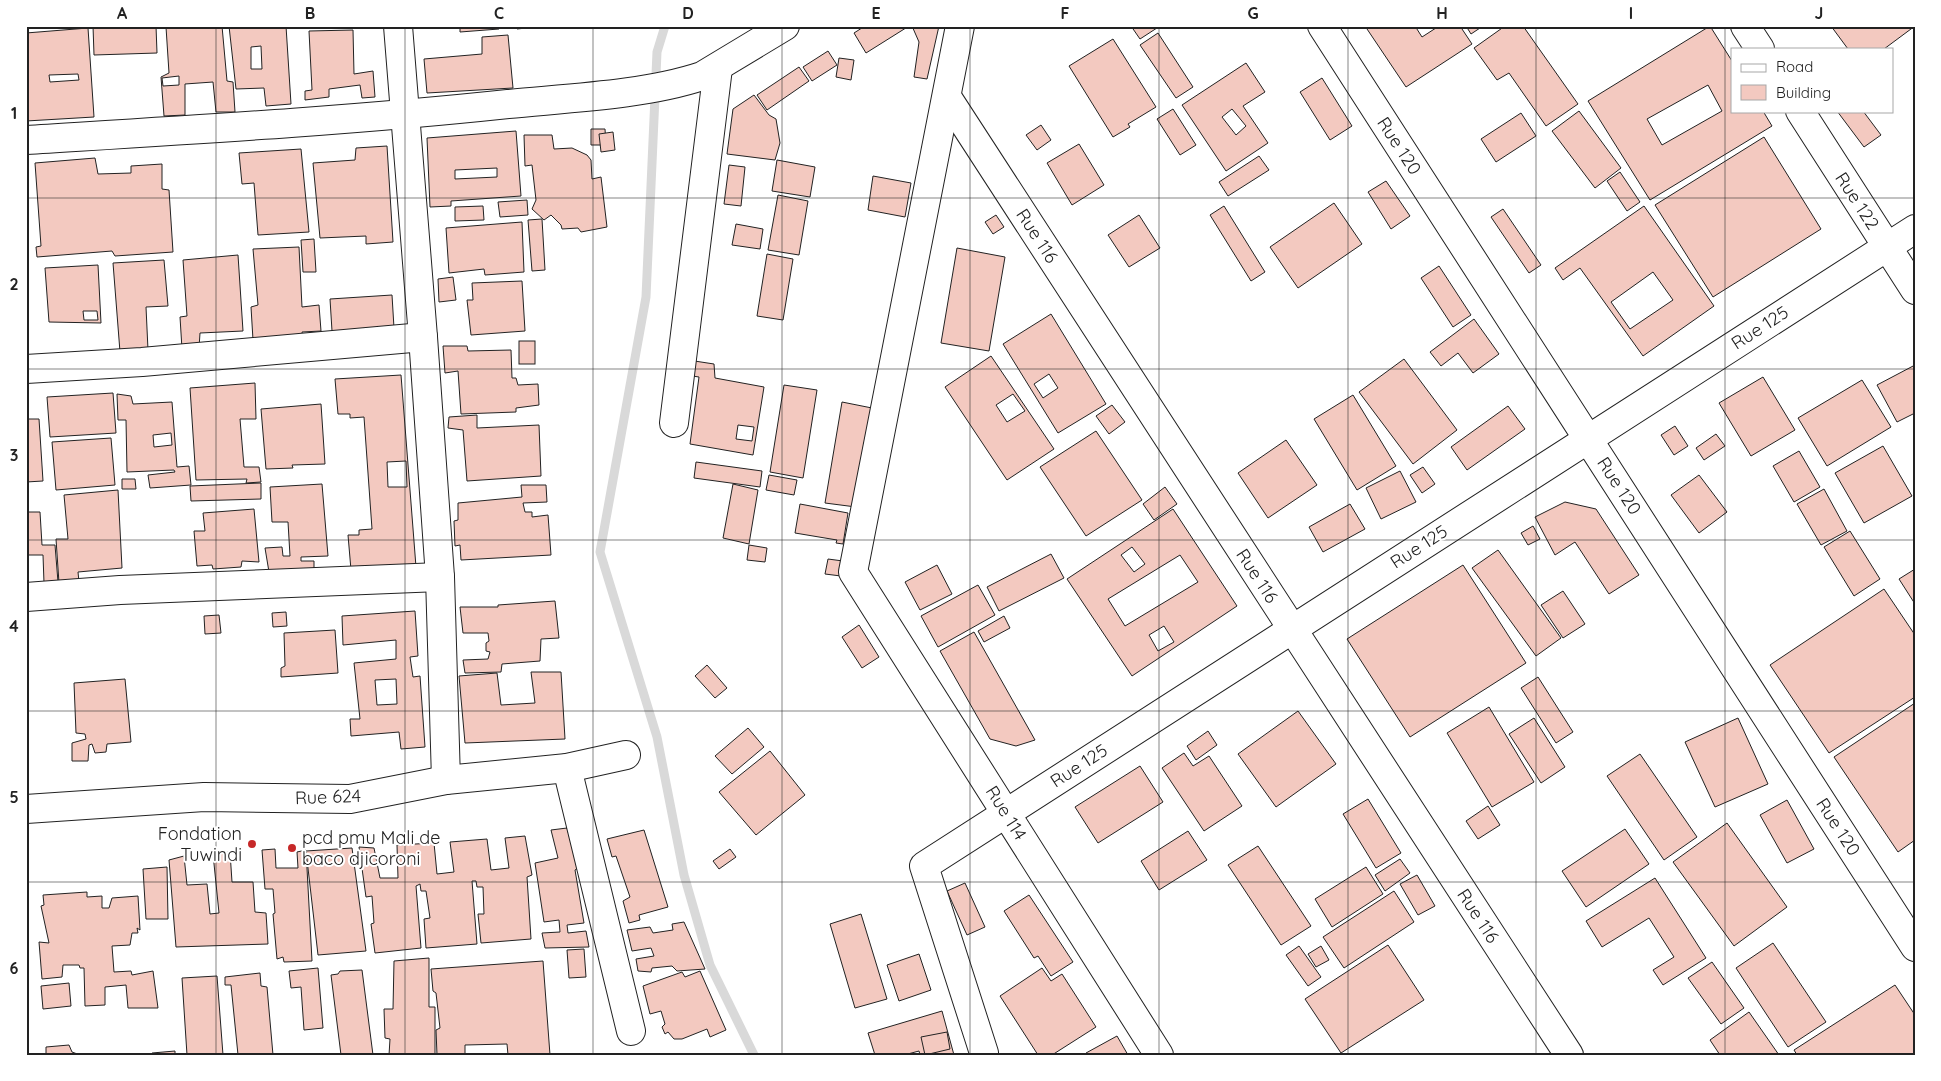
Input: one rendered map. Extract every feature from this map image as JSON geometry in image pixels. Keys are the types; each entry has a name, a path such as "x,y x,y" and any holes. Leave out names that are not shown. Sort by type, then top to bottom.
{"street":[{"path":"398,26 440,577 446,780"},
{"path":"26,140 405,115 637,90 688,81 718,68 785,26"},
{"path":"947,97 960,26"},
{"name":"Rue 120","path":"1322,26 1915,947"},
{"path":"1745,26 1759,48"},
{"path":"674,423 718,68"},
{"name":"Rue 114","path":"947,97 853,572 1159,1055"},
{"name":"Rue 116","path":"947,97 1569,1055"},
{"name":"Rue 122","path":"1801,112 1915,290"},
{"name":"Rue 125","path":"984,1053 924,866 1915,229"},
{"path":"26,369 142,362 423,337"},
{"path":"26,598 120,590 440,577"},
{"name":"Rue 624","path":"26,809 204,797 350,799 446,780 567,768 626,755"},
{"path":"567,768 631,1031"}],"building":[{"path":"93,26 156,26 157,53 94,55"},
{"path":"222,26 227,81 233,82 235,112 216,112 213,82 185,84 185,115 164,116 161,77 169,73 166,27","holes":["179,76 179,85 163,86 162,78"]},
{"path":"229,26 286,26 291,104 266,106 264,88 236,89","holes":["261,46 262,69 251,69 251,47"]},
{"path":"460,26 499,26 499,29 460,32"},
{"path":"516,26 545,26 517,29"},
{"path":"865,26 909,26 866,53 854,33"},
{"path":"912,26 939,26 927,79 914,77 919,42"},
{"path":"1131,26 1160,26 1140,39"},
{"path":"1365,26 1415,26 1422,37 1439,26 1460,26 1472,44 1406,87"},
{"path":"1466,26 1483,26 1471,34"},
{"path":"1505,26 1523,26 1578,104 1546,126 1509,73 1497,80 1474,48"},
{"path":"1710,26 1731,59 1731,112 1764,112 1772,126 1650,200 1588,101","holes":["1708,85 1722,111 1662,145 1647,119"]},
{"path":"1831,26 1915,26 1885,48 1847,48"},
{"path":"88,28 94,117 26,121 26,33","holes":["78,74 79,80 50,82 49,75"]},
{"path":"353,30 354,74 373,71 375,97 362,98 360,85 329,89 329,97 305,100 305,91 312,90 309,31"},
{"path":"1158,33 1193,87 1176,98 1140,45"},
{"path":"508,35 513,88 427,93 424,59 482,54 482,37"},
{"path":"1113,39 1156,107 1128,124 1130,127 1113,137 1069,66"},
{"path":"828,51 837,65 812,81 803,67"},
{"path":"839,58 854,60 851,80 836,77"},
{"path":"1246,63 1265,92 1243,106 1268,143 1226,171 1182,105","holes":["1232,109 1246,126 1236,135 1222,117"]},
{"path":"799,67 809,81 767,110 757,95"},
{"path":"1322,78 1352,126 1330,140 1300,92"},
{"path":"754,95 769,115 776,119 780,143 775,160 727,154 733,109"},
{"path":"1173,109 1196,145 1180,155 1157,119"},
{"path":"1579,111 1621,168 1595,188 1552,131"},
{"path":"1838,112 1864,112 1881,135 1864,147"},
{"path":"1521,113 1536,136 1496,162 1481,139"},
{"path":"1041,125 1051,140 1037,150 1026,135"},
{"path":"591,129 605,129 606,145 591,145"},
{"path":"516,131 521,196 451,201 451,206 430,207 427,138","holes":["497,168 497,177 455,179 455,170"]},
{"path":"613,132 615,150 601,152 599,134"},
{"path":"524,135 552,135 554,149 572,148 587,155 591,160 592,179 601,177 607,227 581,232 578,228 562,229 561,225 551,215 544,220 532,209 536,200 532,165 525,166"},
{"path":"1764,137 1821,229 1713,297 1655,205"},
{"path":"1079,144 1104,185 1072,205 1047,163"},
{"path":"387,146 393,242 366,244 366,236 320,238 313,163 355,160 356,148"},
{"path":"301,149 309,232 258,235 254,183 242,184 239,153"},
{"path":"1259,156 1269,170 1228,196 1219,182"},
{"path":"95,158 98,174 131,173 131,166 162,164 162,189 169,190 173,252 115,256 112,251 37,257 36,247 41,246 35,163"},
{"path":"777,160 815,167 810,197 772,191"},
{"path":"729,165 745,167 741,206 724,204"},
{"path":"1620,172 1640,202 1627,211 1607,181"},
{"path":"873,176 911,183 905,217 868,210"},
{"path":"1386,181 1410,216 1391,229 1368,192"},
{"path":"778,195 808,201 799,255 768,250"},
{"path":"527,200 528,215 500,217 498,202"},
{"path":"1334,203 1362,244 1298,288 1270,247"},
{"path":"483,206 484,220 455,221 455,207"},
{"path":"1224,206 1265,272 1251,281 1210,215"},
{"path":"1644,206 1714,306 1643,356 1580,268 1563,280 1555,268","holes":["1653,272 1673,300 1630,329 1611,302"]},
{"path":"1503,209 1541,265 1529,273 1491,217"},
{"path":"996,215 1004,227 993,234 985,222"},
{"path":"1139,215 1160,248 1129,267 1108,235"},
{"path":"542,219 545,270 532,271 528,220"},
{"path":"522,222 524,272 485,275 484,269 449,273 446,228"},
{"path":"736,224 763,229 760,249 732,245"},
{"path":"314,239 316,272 303,272 301,240"},
{"path":"299,247 302,307 319,305 321,331 302,332 303,338 253,340 251,307 258,305 253,249"},
{"path":"957,248 1005,257 989,351 941,343"},
{"path":"767,254 793,259 783,320 757,316"},
{"path":"238,255 243,331 200,333 199,348 182,349 180,317 187,316 183,260"},
{"path":"164,260 168,306 146,307 148,350 120,352 113,263"},
{"path":"98,265 101,323 49,322 45,268","holes":["83,311 97,311 98,320 84,320"]},
{"path":"1439,266 1471,315 1453,327 1421,278"},
{"path":"453,277 456,300 439,302 438,279"},
{"path":"522,281 525,331 471,335 467,300 473,300 472,283"},
{"path":"392,295 394,328 332,331 330,299"},
{"path":"1051,314 1106,404 1058,433 1003,344","holes":["1049,374 1058,388 1043,398 1034,384"]},
{"path":"1474,319 1499,354 1473,373 1458,353 1441,366 1430,352"},
{"path":"519,341 535,341 535,364 519,364"},
{"path":"443,346 467,346 468,351 511,350 512,378 516,378 518,385 538,384 539,405 516,408 516,412 461,414 458,371 445,373"},
{"path":"991,356 1054,449 1007,480 945,387","holes":["1013,394 1025,411 1007,422 996,405"]},
{"path":"1404,359 1457,430 1413,464 1359,392"},
{"path":"688,360 714,364 715,378 764,387 753,455 690,444 699,377 686,375","holes":["738,425 754,427 752,441 736,439"]},
{"path":"1915,365 1915,413 1897,422 1877,385"},
{"path":"401,375 416,567 351,570 348,535 359,535 359,530 372,529 364,417 350,418 350,414 338,414 335,379","holes":["406,461 407,487 388,487 387,462"]},
{"path":"1763,377 1795,430 1751,456 1719,403"},
{"path":"1862,380 1891,427 1827,466 1798,418"},
{"path":"255,383 256,419 240,419 244,467 259,467 261,482 246,483 247,479 196,480 190,388"},
{"path":"784,385 817,390 803,478 770,472"},
{"path":"113,393 116,433 50,437 47,397"},
{"path":"117,394 131,396 133,404 172,402 177,467 189,466 191,485 150,488 148,475 175,472 174,470 127,472 126,420 118,420","holes":["171,433 172,445 154,447 153,435"]},
{"path":"1353,395 1396,466 1357,490 1314,419"},
{"path":"842,402 872,408 856,507 825,503"},
{"path":"321,404 325,464 292,465 293,468 266,469 261,409"},
{"path":"1112,405 1125,422 1109,434 1096,416"},
{"path":"1508,406 1525,429 1467,470 1451,447"},
{"path":"477,415 477,428 539,425 541,476 467,481 463,430 448,428 449,417"},
{"path":"26,419 39,419 43,481 26,482"},
{"path":"1675,426 1688,446 1674,455 1661,435"},
{"path":"1096,431 1142,500 1086,536 1040,467"},
{"path":"1716,434 1725,446 1704,460 1696,448"},
{"path":"111,438 115,485 56,490 52,442"},
{"path":"1286,440 1317,485 1268,518 1238,473"},
{"path":"1883,446 1912,496 1864,523 1835,473"},
{"path":"1799,451 1820,487 1794,502 1773,466"},
{"path":"696,462 762,471 760,487 694,478"},
{"path":"1423,467 1435,484 1422,493 1410,475"},
{"path":"1400,471 1416,502 1381,519 1366,488"},
{"path":"769,475 797,480 794,495 766,490"},
{"path":"1699,475 1727,512 1699,533 1671,495"},
{"path":"122,479 135,479 136,489 122,489"},
{"path":"261,483 261,499 191,501 190,486"},
{"path":"322,484 328,556 301,557 301,561 314,561 314,570 269,572 265,548 282,547 283,556 290,556 288,522 272,522 270,487"},
{"path":"733,484 758,490 749,544 723,538"},
{"path":"521,485 546,485 547,502 523,503 525,512 532,512 532,517 548,515 551,555 461,560 460,545 455,546 454,521 458,520 458,503 522,497"},
{"path":"1165,487 1177,504 1154,520 1143,504"},
{"path":"1824,489 1847,531 1821,545 1797,504"},
{"path":"118,490 122,568 78,572 79,582 59,583 56,539 68,539 64,495"},
{"path":"1565,502 1596,509 1639,575 1609,594 1575,542 1555,555 1535,517"},
{"path":"800,504 848,513 843,544 836,543 837,540 795,533"},
{"path":"1350,504 1365,529 1323,552 1309,527"},
{"path":"254,509 259,562 242,561 241,567 213,569 212,565 197,566 194,531 205,531 203,513"},
{"path":"1173,509 1237,606 1132,676 1067,579","holes":["1132,547 1145,564 1134,572 1121,555","1180,555 1198,582 1125,626 1108,599","1164,626 1174,642 1158,651 1149,635"]},
{"path":"26,512 40,512 42,545 55,545 58,582 44,583 43,555 28,555 26,574"},
{"path":"1533,526 1540,539 1528,545 1521,533"},
{"path":"1850,531 1880,579 1854,596 1824,547"},
{"path":"749,545 767,548 765,562 747,560"},
{"path":"1498,550 1561,638 1536,656 1472,568"},
{"path":"1051,554 1064,578 999,611 987,587"},
{"path":"828,559 843,561 841,576 825,574"},
{"path":"937,565 952,594 920,610 905,582"},
{"path":"1463,565 1526,663 1410,737 1347,639"},
{"path":"1915,569 1915,604 1899,579"},
{"path":"978,585 995,615 938,647 921,616"},
{"path":"1884,589 1915,635 1915,697 1829,753 1770,665"},
{"path":"1563,591 1585,624 1563,638 1541,605"},
{"path":"555,601 559,638 541,639 540,661 502,664 501,672 465,673 463,660 488,659 490,652 486,651 486,643 489,641 488,633 463,633 460,607 498,607 498,605"},
{"path":"415,611 418,656 410,657 413,677 420,676 425,747 401,749 399,732 351,736 350,719 360,719 354,663 396,659 396,640 343,645 342,616","holes":["396,679 397,704 377,705 375,680"]},
{"path":"286,612 287,626 273,627 272,613"},
{"path":"219,615 221,633 205,634 204,616"},
{"path":"1004,616 1010,628 984,642 978,631"},
{"path":"859,625 879,657 862,668 842,637"},
{"path":"335,630 338,673 281,677 281,668 285,666 284,633"},
{"path":"974,632 1035,740 1016,746 990,739 940,651"},
{"path":"707,665 727,688 715,698 695,676"},
{"path":"531,672 561,672 565,739 465,743 459,676 497,673 501,705 535,703"},
{"path":"1538,677 1573,732 1556,743 1521,688"},
{"path":"125,679 131,742 107,744 106,752 95,753 92,744 89,745 88,761 72,761 72,743 86,739 85,734 76,733 74,683"},
{"path":"1915,703 1915,840 1898,852 1834,757"},
{"path":"1489,707 1534,782 1492,807 1447,733"},
{"path":"1298,711 1336,764 1276,807 1238,754"},
{"path":"1534,718 1565,767 1541,783 1509,734"},
{"path":"1738,718 1768,784 1715,807 1685,742"},
{"path":"748,728 764,747 732,774 715,756"},
{"path":"1208,731 1217,745 1196,760 1187,746"},
{"path":"770,751 805,795 756,835 719,792"},
{"path":"1184,753 1193,766 1209,756 1242,806 1204,831 1162,768"},
{"path":"1640,754 1697,837 1664,860 1607,776"},
{"path":"1140,766 1163,802 1098,843 1075,807"},
{"path":"1368,799 1401,853 1376,868 1343,814"},
{"path":"1787,800 1814,849 1787,863 1760,815"},
{"path":"1488,806 1500,825 1478,839 1466,821"},
{"path":"1727,823 1787,907 1734,946 1673,862"},
{"path":"567,828 578,868 575,870 584,923 567,925 568,933 586,931 589,947 545,948 542,933 560,932 559,920 544,922 535,863 558,858 551,830"},
{"path":"1625,829 1649,864 1586,907 1562,871"},
{"path":"644,830 668,907 639,915 640,920 629,923 623,901 630,897 616,856 612,857 607,839"},
{"path":"1188,831 1207,860 1159,890 1141,861"},
{"path":"525,836 532,875 527,877 531,939 481,943 478,914 484,914 483,887 477,887 476,881 472,881 477,944 426,948 424,919 430,918 426,891 421,891 420,884 416,886 421,948 375,953 371,924 374,923 372,896 366,897 359,847 374,848 380,878 398,878 397,845 434,843 437,874 454,872 450,842 487,839 491,870 509,868 505,838"},
{"path":"1258,846 1311,926 1281,945 1228,865"},
{"path":"352,848 366,951 318,955 306,851"},
{"path":"275,849 276,868 298,868 297,852 306,850 312,961 284,962 283,957 277,959 273,889 265,889 262,850"},
{"path":"730,849 736,857 719,869 713,861"},
{"path":"230,852 232,882 253,882 255,912 266,913 268,944 176,947 169,860 184,856 187,885 207,884 210,914 219,913 213,854"},
{"path":"1400,859 1410,873 1385,891 1375,875"},
{"path":"167,867 168,919 146,919 143,869"},
{"path":"1366,867 1383,894 1332,927 1315,899"},
{"path":"1417,875 1435,906 1418,915 1400,884"},
{"path":"1655,878 1706,958 1663,985 1653,970 1674,957 1649,918 1602,947 1586,921"},
{"path":"965,883 985,927 967,935 947,891"},
{"path":"1394,891 1414,922 1344,968 1323,937"},
{"path":"87,892 87,897 102,896 102,908 109,908 112,898 138,896 140,930 137,928 138,933 132,933 130,945 112,946 114,972 131,971 132,975 153,971 158,1008 128,1008 126,985 105,987 105,1005 85,1006 84,968 80,968 79,965 63,965 62,977 42,979 39,942 49,943 41,906 44,905 43,895"},
{"path":"1029,895 1073,962 1051,976 1038,956 1034,958 1004,911"},
{"path":"861,914 887,999 855,1008 830,924"},
{"path":"684,922 705,969 677,971 672,966 652,968 651,972 638,971 636,959 654,956 651,948 632,951 627,930 650,927 653,933 673,930 672,924"},
{"path":"1773,943 1826,1022 1788,1047 1736,968"},
{"path":"1388,945 1424,1000 1341,1053 1305,999"},
{"path":"1299,946 1321,977 1308,986 1286,955"},
{"path":"1321,946 1329,960 1316,967 1308,954"},
{"path":"584,949 586,977 569,978 567,950"},
{"path":"919,954 931,990 899,1001 887,965"},
{"path":"429,958 429,1007 435,1007 435,1055 389,1055 390,1039 385,1038 384,1009 393,1009 394,961"},
{"path":"543,961 550,1055 508,1055 507,1044 465,1045 465,1055 437,1055 436,1030 440,1028 431,969"},
{"path":"1712,962 1744,1008 1721,1024 1688,978"},
{"path":"318,968 323,1028 304,1030 301,987 291,988 289,971"},
{"path":"1042,968 1051,981 1062,974 1096,1027 1052,1055 1038,1055 1000,996"},
{"path":"362,970 373,1055 341,1055 331,975 338,974 340,971"},
{"path":"700,971 726,1030 710,1037 707,1029 682,1039 674,1039 668,1032 665,1034 662,1027 665,1024 661,1011 650,1014 643,986 682,972 685,977"},
{"path":"260,973 261,986 267,987 273,1055 238,1055 231,985 225,985 225,977"},
{"path":"217,976 223,1055 187,1055 182,978"},
{"path":"69,983 71,1006 43,1009 41,986"},
{"path":"1895,985 1915,1015 1915,1055 1797,1055 1794,1050"},
{"path":"942,1011 954,1055 920,1055 919,1051 904,1055 875,1055 868,1033"},
{"path":"1749,1012 1779,1055 1720,1055 1710,1040"},
{"path":"947,1032 950,1049 925,1055 921,1037"},
{"path":"1117,1036 1128,1055 1087,1055 1086,1053"},
{"path":"69,1045 72,1052 80,1055 46,1055 46,1047"},
{"path":"175,1051 175,1055 152,1055 152,1053"}],"waterway":[{"path":"665,26 657,52 646,297 600,552 657,737 684,875 710,965 754,1055"}],"place":[{"name":"Fondation Tuwindi","path":"252,844"},
{"name":"pcd pmu Mali de baco djicoroni","path":"292,848"}]}
